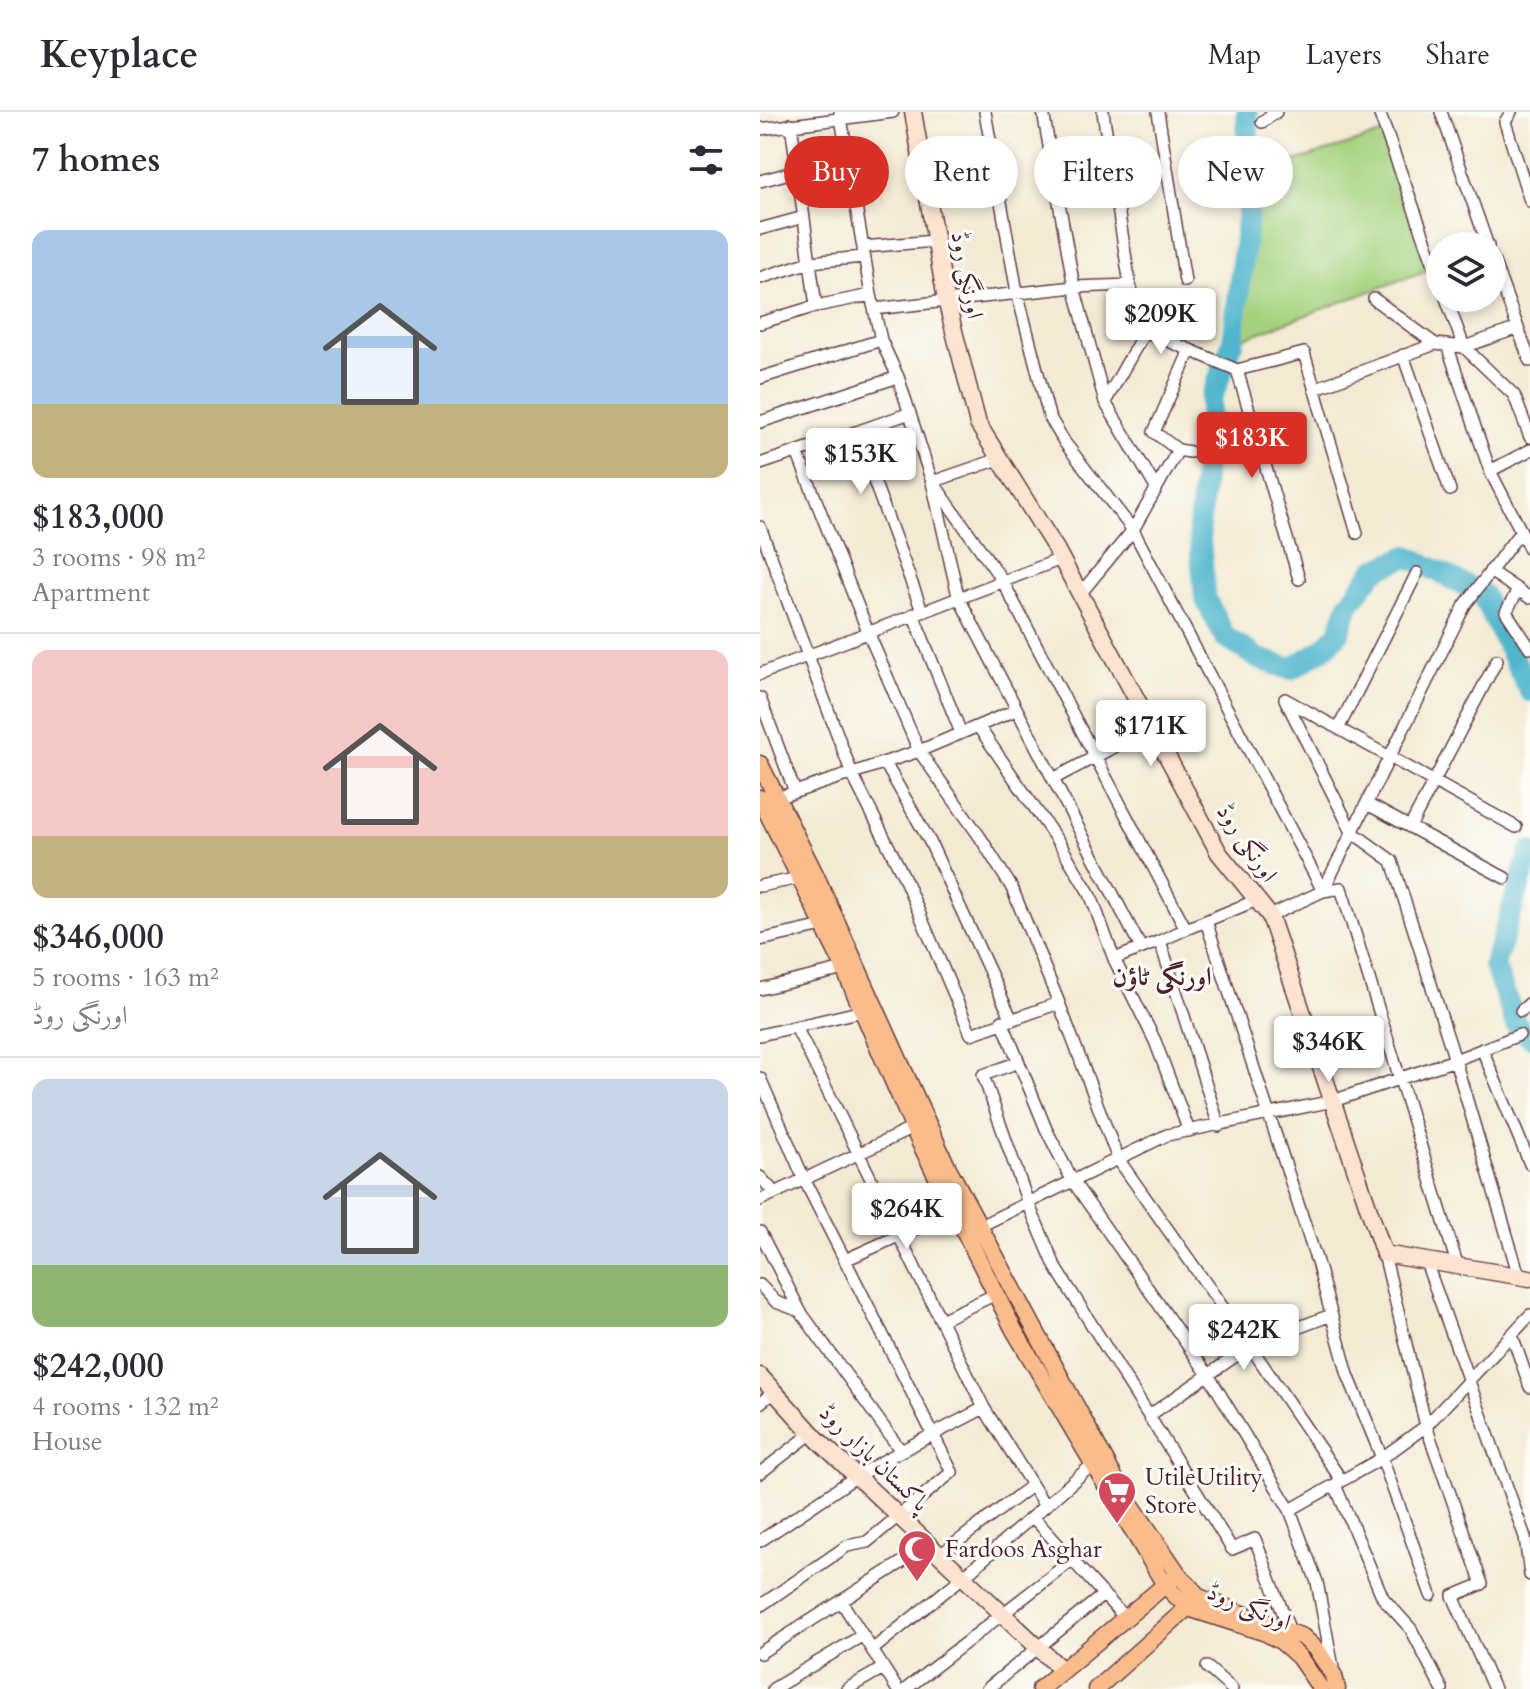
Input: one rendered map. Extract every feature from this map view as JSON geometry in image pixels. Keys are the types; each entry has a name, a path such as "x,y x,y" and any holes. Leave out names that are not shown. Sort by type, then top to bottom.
{"main road":[{"path":"760,764 769,798 815,874 946,1164 1172,1580"},
{"path":"769,798 768,830 800,878 863,1011 913,1128 996,1294 1092,1465 1172,1580 1194,1603 1303,1637 1317,1650 1336,1682"},
{"path":"1040,1689 1172,1580"},
{"path":"1105,1687 1194,1603"},
{"name":"اورنگی روڈ","path":"1194,1603 1282,1642 1299,1657 1321,1689"}],"street":[{"path":"760,129 841,114 893,112"},
{"name":"اورنگی روڈ","path":"913,112 946,300 978,424 1061,559 1219,853 1270,916 1384,1254"},
{"path":"985,112 1017,292 1049,416 1065,443 1133,530 1323,891"},
{"path":"1043,112 1074,287 1105,402 1156,488"},
{"path":"1103,112 1130,285 1145,331 1105,402"},
{"path":"1158,112 1185,281"},
{"path":"1262,122 1276,112"},
{"path":"1379,112 1426,242"},
{"path":"1441,112 1483,232"},
{"path":"1511,112 1505,122 1530,201"},
{"path":"841,114 881,340 898,377 932,482 958,596 1141,948"},
{"path":"791,124 793,136"},
{"path":"760,181 784,175"},
{"path":"803,208 816,306"},
{"path":"760,229 804,217"},
{"path":"760,278 810,262 935,241"},
{"path":"874,309 1017,292 1130,285"},
{"path":"760,323 816,306 871,295"},
{"path":"1506,295 1530,361"},
{"path":"1374,299 1441,344 1490,471 1530,550"},
{"path":"1451,312 1464,347 1514,395 1529,428"},
{"path":"1314,389 1403,355 1441,344 1464,347 1518,328"},
{"path":"1145,331 1237,370 1304,353 1357,533"},
{"path":"760,378 881,340"},
{"path":"1080,594 1133,530 1156,488 1184,451 1154,432 1190,350"},
{"path":"1403,355 1450,490"},
{"path":"1237,370 1299,579"},
{"path":"760,422 898,377"},
{"path":"760,464 910,413"},
{"path":"856,432 961,733"},
{"path":"1490,471 1530,450"},
{"path":"797,452 919,751 1012,888 1118,1159 1250,1346 1338,1483 1383,1598 1411,1629 1442,1689"},
{"path":"932,482 999,459"},
{"path":"932,482 1002,580 1186,929"},
{"path":"760,527 852,774 903,875 971,1034 1059,1003"},
{"path":"1323,891 1465,605 1521,531"},
{"path":"760,674 1061,559"},
{"path":"1490,572 1530,598"},
{"path":"1339,727 1417,573"},
{"path":"1518,590 1506,612 1530,648"},
{"path":"1410,827 1497,660"},
{"path":"760,698 795,792"},
{"path":"1494,1689 1453,1596 1482,1584 1426,1426 1384,1254 1524,1277 1392,861 1352,832 1285,699 1516,827"},
{"path":"769,798 919,751 1016,710"},
{"path":"978,726 1061,846 1091,896 1114,959 1155,1041 1189,1131"},
{"path":"1053,779 1152,727"},
{"path":"885,763 930,842 1007,1021 1019,1062 1046,1129 1072,1180 1209,1376 1290,1510 1317,1582 1336,1682"},
{"path":"1367,804 1505,878"},
{"path":"760,886 800,878"},
{"path":"1270,916 1323,891 1341,888 1458,1267"},
{"path":"1114,959 1257,900"},
{"path":"1206,921 1348,1375 1382,1458 1431,1595"},
{"path":"760,940 823,926"},
{"path":"1160,941 1219,1126"},
{"path":"760,989 844,969"},
{"path":"760,1035 863,1011"},
{"path":"796,1027 984,1408 1045,1506"},
{"path":"980,1226 1167,1135 1333,1101 1519,1035"},
{"path":"1482,1049 1530,1164"},
{"path":"1019,1062 983,1075 1028,1203 1055,1266 1232,1549 1255,1539 1299,1657"},
{"path":"760,1078 804,1179 952,1472 867,1542 847,1546 760,1606"},
{"path":"760,1200 913,1128"},
{"path":"760,1177 775,1193"},
{"path":"845,1260 954,1211"},
{"path":"760,1232 800,1311 901,1451"},
{"path":"1426,1262 1467,1383 1525,1537 1530,1575"},
{"path":"760,1285 776,1302 800,1311"},
{"path":"941,1320 996,1294"},
{"path":"1150,1415 1250,1346 1331,1315"},
{"path":"1290,1510 1382,1458 1426,1426 1530,1315"},
{"path":"1512,1335 1530,1387"},
{"name":"پاکستان بازار روڈ","path":"760,1376 812,1433 1062,1670"},
{"path":"760,1403 774,1392"},
{"path":"760,1541 857,1476 984,1408"},
{"path":"760,1473 812,1433"},
{"path":"872,1650 963,1577 1092,1465"},
{"path":"760,1653 841,1601 935,1550 1032,1485"},
{"path":"1033,1517 1125,1618"},
{"path":"906,1689 1072,1560"},
{"path":"987,1689 1103,1595"},
{"path":"841,1601 897,1689"},
{"path":"773,1689 863,1635"},
{"path":"1207,1667 1232,1689"},
{"path":"847,1689 883,1668"}],"green space":[{"path":"1384,133 1426,249 1426,271 1242,339 1256,208 1293,208 1293,162"}],"waterway":[{"path":"1247,112 1249,203 1233,342 1211,399 1199,530 1205,598 1225,637 1259,659 1291,669 1323,649 1339,633 1349,604 1375,570 1408,556 1482,594 1530,691"},
{"path":"1530,852 1494,965 1516,1024 1530,1037"}],"place":[{"name":"UtileUtility Store","path":"1117,1525"},
{"name":"Fardoos Asghar","path":"917,1583"}],"district":[{"name":"اورنگی ٹاؤن","path":"1162,976"}]}
